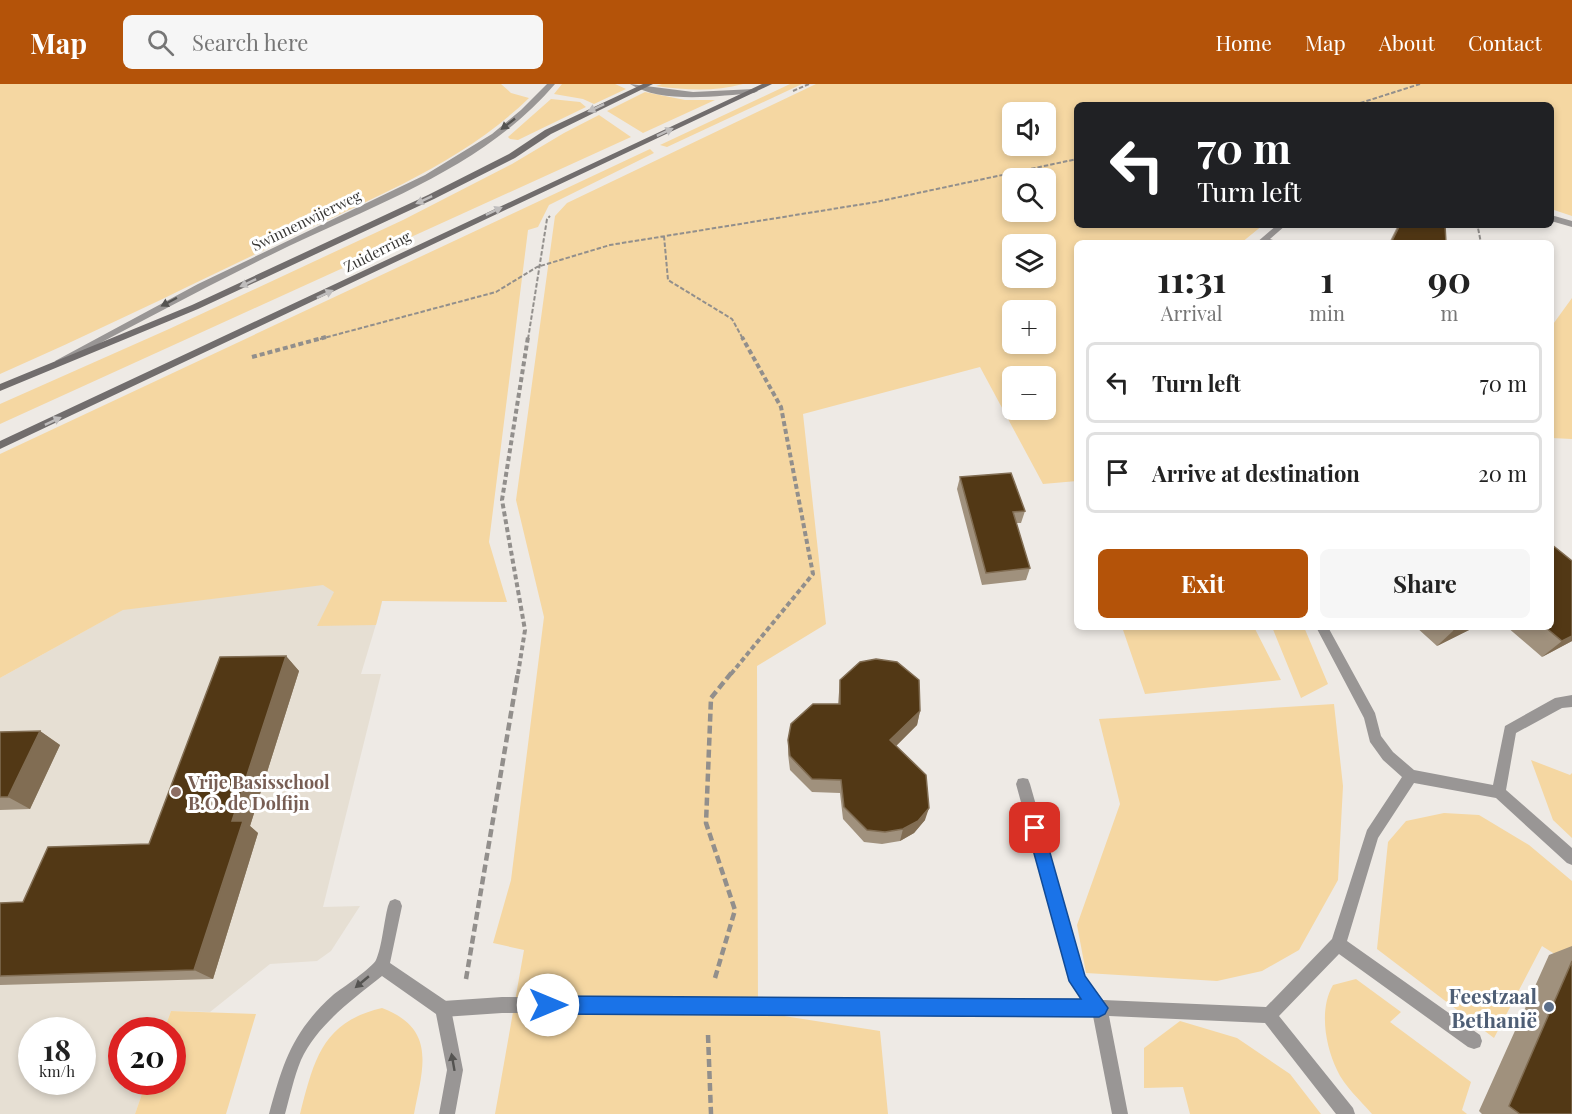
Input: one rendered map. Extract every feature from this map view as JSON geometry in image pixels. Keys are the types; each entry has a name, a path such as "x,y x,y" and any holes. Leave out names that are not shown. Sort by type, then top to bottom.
{"main road":[{"name":"Zuiderring","path":"0,445 768,84"},
{"name":"Zuiderring","path":"0,388 60,361 195,307 431,197 512,156 548,132 642,85"}],"street":[{"name":"Swinnenwijerweg","path":"60,361 181,295 432,174 511,122 551,84"},
{"path":"642,85 693,95 754,91"},
{"path":"1554,219 1572,224"},
{"path":"1263,240 1278,228"},
{"path":"1324,630 1370,717 1375,738 1388,756 1411,776 1499,792 1572,858"},
{"path":"1499,792 1509,730 1560,702 1572,700"},
{"path":"1269,1016 1338,944 1372,835 1411,776"},
{"path":"1023,784 1078,981 1099,1008 1120,1114"},
{"path":"277,1114 289,1072 303,1040 328,1010 382,966 395,906"},
{"path":"1338,944 1474,1041"},
{"path":"382,966 443,1010 502,1005 1099,1008 1269,1016 1347,1114"},
{"path":"443,1010 455,1070 447,1114"}],"path":[{"path":"1363,102 1420,84"},
{"path":"248,358 496,292 537,267 610,245 876,202 1074,160"},
{"path":"664,236 668,280 732,319 781,407 813,574 711,698 706,823 735,910 707,1006 711,1114"},
{"path":"468,962 525,630 501,500 537,267"}],"shaded area":[{"path":"0,84 501,84 511,93 529,98 475,142 415,177 0,374"},
{"path":"562,84 615,84 626,89 594,104 583,99 554,94"},
{"path":"662,84 743,84 700,90 656,86"},
{"path":"790,84 802,84 667,147 660,145"},
{"path":"816,84 1572,84 1572,216 1554,210 1554,102 1074,102 1074,228 1259,228 1245,240 1074,240 1074,481 1043,484 1009,420 1056,420 1056,366 1002,366 1002,408 980,367 803,414 826,624 757,666 758,1012 880,1031 888,1114 495,1114 524,950 493,943 511,880 544,617 516,500 555,216 567,203"},
{"path":"645,92 685,100 715,100 643,133 607,111"},
{"path":"551,99 580,102 586,107 518,140 508,137"},
{"path":"599,115 631,137 0,424 0,404 169,329 403,220 512,164"},
{"path":"650,149 654,153 549,205 538,227 528,230 489,542 507,602 382,601 376,625 317,626 334,592 323,585 123,610 0,678 0,454"},
{"path":"1572,298 1572,439 1554,438 1554,323"},
{"name":"Vrije Basisschool B.O. de Dolfijn","path":"415,448 380,611 361,674 381,674 323,907 360,906 331,951 317,961 270,964 210,1012 171,1011 169,1017 108,1017 108,1095 142,1095 135,1114 0,1114 0,678"},
{"path":"1123,630 1256,630 1281,680 1145,694"},
{"path":"1273,630 1305,630 1328,684 1301,698"},
{"path":"1334,704 1343,786 1338,880 1299,950 1262,971 1217,981 1086,973 1077,925 1120,804 1099,719"},
{"path":"1531,760 1570,775 1572,773 1572,838 1553,820"},
{"path":"1444,813 1479,815 1529,845 1572,881 1572,965 1542,946 1494,1038 1377,949 1388,842 1406,821"},
{"path":"1356,979 1401,1012 1390,1022 1471,1082 1462,1110 1467,1114 1372,1114 1348,1088 1329,1050 1325,1016 1333,985"},
{"path":"382,1008 400,1017 419,1038 422,1051 421,1081 414,1114 300,1114 316,1060 333,1033 362,1014"},
{"path":"171,1011 256,1014 226,1114 135,1114 142,1095 186,1095 186,1017 169,1017"},
{"path":"1180,1021 1237,1038 1290,1074 1321,1114 1190,1114 1183,1087 1144,1088 1144,1048"}],"building":[{"path":"1398,228 1445,228 1446,240 1392,240"},
{"path":"1011,473 1025,511 1013,512 1030,568 986,573 960,477"},
{"path":"1554,546 1572,561 1572,636 1562,641 1549,630 1554,630"},
{"path":"286,656 232,821 243,821 194,970 0,976 0,903 23,902 48,847 149,844 220,657"},
{"path":"876,659 897,662 919,680 920,711 890,740 926,775 929,808 918,821 903,829 885,832 867,830 844,807 841,780 812,779 790,756 788,740 791,724 813,704 840,704 840,680 860,662"},
{"path":"40,731 8,797 0,797 0,732"},
{"path":"1572,961 1572,1114 1520,1114 1509,1106"}],"place":[{"name":"Vrije Basisschool B.O. de Dolfijn","path":"176,792"},
{"name":"Feestzaal Bethanië","path":"1549,1007"}],"route":[{"path":"548,1005 1099,1008 1078,981 1035,828"}]}
